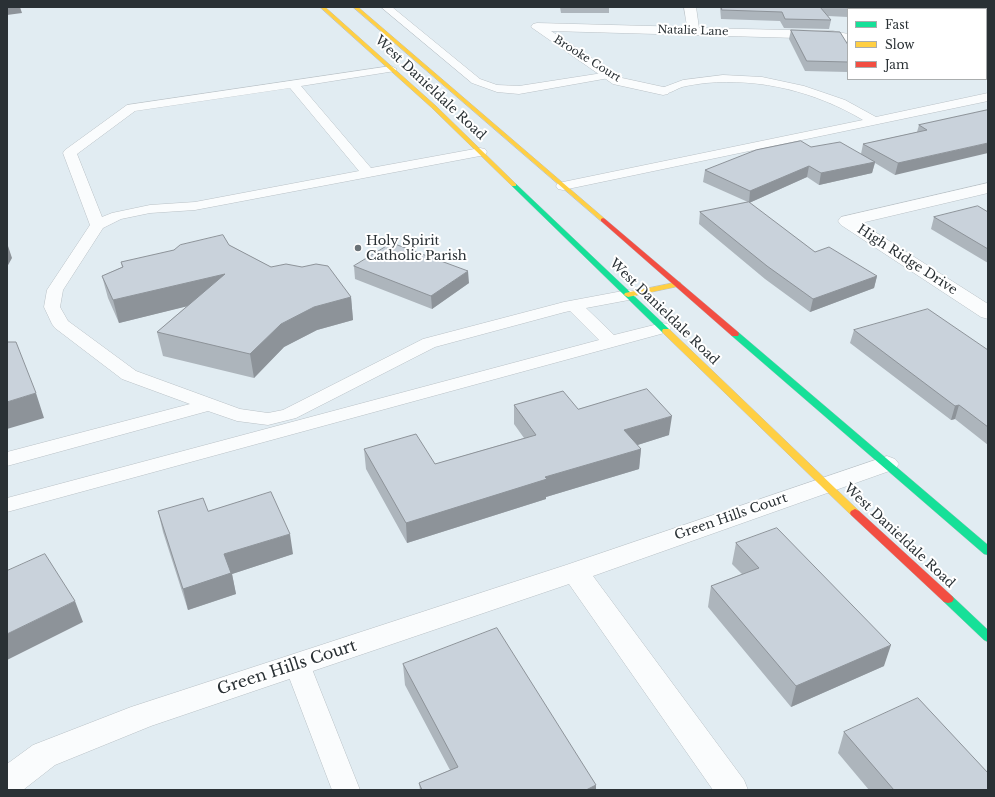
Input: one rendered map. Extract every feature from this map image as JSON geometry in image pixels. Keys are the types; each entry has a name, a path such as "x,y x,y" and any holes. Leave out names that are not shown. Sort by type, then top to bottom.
{"main road":[{"name":"West Danieldale Road","path":"322,7 434,107 825,485 988,637"},
{"name":"West Danieldale Road","path":"355,7 988,551"},
{"path":"391,69 422,64"},
{"path":"492,163 528,156"},
{"path":"628,295 677,284"}],"street":[{"path":"690,7 694,31"},
{"name":"Brooke Court","path":"537,27 618,81 663,91"},
{"name":"Natalie Lane","path":"537,27 833,35 847,38"},
{"name":"High Ridge Drive","path":"988,188 847,221 988,313"},
{"name":"Green Hills Court","path":"7,783 44,755 142,716 575,572 887,464"},
{"path":"575,572 732,790"}],"lane":[{"path":"386,7 476,80 490,88 504,91 519,90 609,75"},
{"path":"97,225 70,153 131,108 391,69"},
{"path":"663,91 685,83 708,79 772,81 817,93 874,121"},
{"path":"293,84 368,173"},
{"path":"563,186 988,97"},
{"path":"480,152 195,206 150,209 116,216 97,225 55,290 52,307 61,324 129,375 237,415 292,421 409,352 429,343 574,305 628,295"},
{"path":"574,305 611,342"},
{"path":"7,504 292,421 662,328"},
{"path":"7,459 208,404"},
{"path":"297,664 346,790"}],"building":[{"path":"722,7 820,7 831,20 785,19 782,12 722,10"},
{"path":"836,7 882,8 859,8"},
{"path":"791,30 840,32 847,43 847,62 807,61"},
{"path":"988,110 988,143 898,163 863,144 927,130 919,125"},
{"path":"801,141 811,147 840,142 875,162 821,173 809,166 750,191 705,170 756,150"},
{"path":"749,202 815,252 829,247 877,276 813,299 767,266 700,212"},
{"path":"978,206 988,212 988,249 934,217"},
{"path":"223,235 229,245 271,267 286,264 302,267 316,264 328,266 351,297 314,307 281,324 250,354 157,332 225,274 113,300 102,276 123,267 121,262 174,250 180,245"},
{"path":"392,243 468,271 431,296 354,266"},
{"path":"928,309 988,350 988,427 959,405 955,406 854,330"},
{"path":"7,342 16,342 36,393 7,402"},
{"path":"647,389 672,416 624,430 641,449 545,477 547,479 406,523 364,449 416,434 435,464 536,435 514,405 563,391 578,409"},
{"path":"271,492 290,534 224,554 231,573 183,589 158,511 203,498 208,511"},
{"path":"777,528 891,645 796,686 711,586 759,568 736,543"},
{"path":"45,554 75,601 7,634 7,571"},
{"path":"497,628 596,785 586,790 422,790 419,783 458,767 403,664"},
{"path":"918,698 988,773 988,790 894,790 844,732"}],"traffic: fast":[{"path":"514,185 666,331"},
{"path":"735,334 988,551"},
{"path":"948,599 988,637"}],"traffic: slow":[{"path":"322,7 434,107 514,185"},
{"path":"355,7 603,220"},
{"path":"628,295 677,284"},
{"path":"666,331 855,513"}],"traffic: jam":[{"path":"603,220 735,334"},
{"path":"855,513 948,599"}],"place":[{"name":"Holy Spirit Catholic Parish","path":"358,248"}]}
